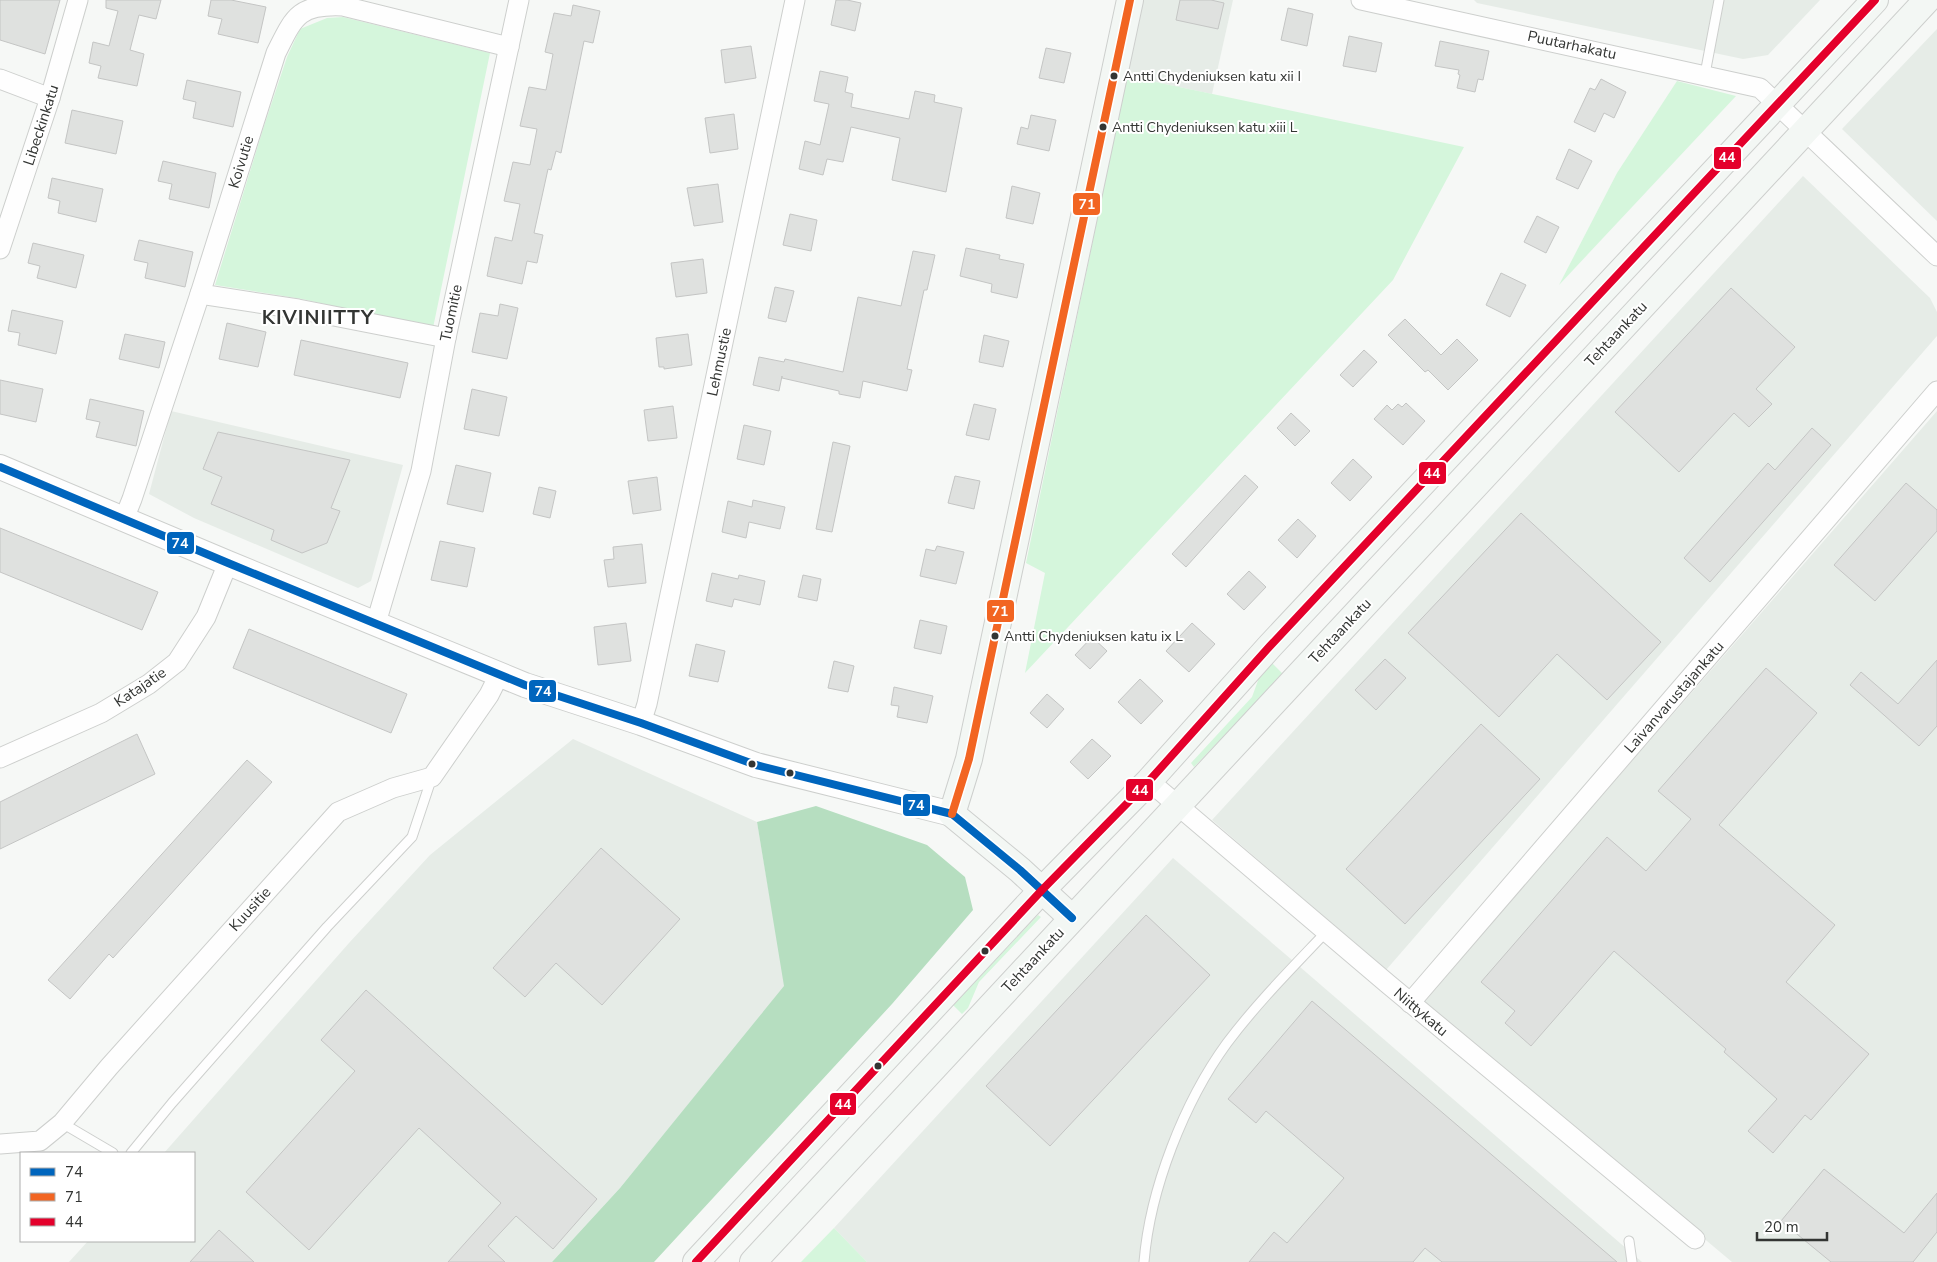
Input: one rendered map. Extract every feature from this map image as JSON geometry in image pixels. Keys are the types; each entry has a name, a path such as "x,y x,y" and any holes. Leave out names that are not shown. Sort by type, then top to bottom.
{"main road":[{"path":"1072,918 1020,870 952,814 969,759 1130,0"},
{"path":"696,1262 1042,890 1149,780 1270,646 1875,0"},
{"name":"Tehtaankatu","path":"753,1262 1927,0"}],"street":[{"name":"Libeckinkatu","path":"0,249 50,98 78,0"},
{"name":"Tuomitie","path":"376,624 421,471 446,338 519,0"},
{"name":"Lehmustie","path":"641,723 649,694 795,0"},
{"name":"Puutarhakatu","path":"1361,0 1431,7 1760,88 1937,256"},
{"name":"Koivutie","path":"124,519 200,294 276,53 293,20 307,10 324,5 342,6 509,46"},
{"path":"0,78 50,98"},
{"path":"200,294 298,309 446,338"},
{"name":"Laivanvarustajankatu","path":"1410,1003 1937,391"},
{"path":"0,467 499,675 641,723 756,765 952,814"},
{"name":"Katajatie","path":"0,758 101,712 149,684 177,662 206,617 228,563"},
{"path":"432,777 489,695 499,675"},
{"name":"Kuusitie","path":"0,1144 40,1141 62,1123 129,1044 338,812 393,788 432,777"},
{"name":"Niittykatu","path":"1149,780 1410,1003 1696,1239"}],"lane":[{"path":"1705,74 1719,0"},
{"path":"132,1152 172,1103 314,942 412,837 432,777"},
{"path":"1144,1262 1146,1244 1163,1173 1175,1138 1209,1071 1252,1012 1326,932"},
{"path":"62,1123 111,1152"},
{"path":"1629,1241 1632,1262"}],"shaded area":[{"path":"1143,0 1233,0 1212,94 1127,76"},
{"path":"1474,0 1820,0 1768,55 1743,59 1477,3"},
{"path":"1937,29 1937,221 1842,129"},
{"path":"1803,176 1930,298 1937,312 1937,336 1386,970 1212,820"},
{"path":"171,411 403,465 371,581 358,588 194,518 149,494"},
{"path":"1937,411 1937,1262 1732,1262 1422,1002"},
{"path":"573,739 757,822 785,986 620,1188 552,1262 69,1262 87,1242 195,1242 195,1152 165,1152 349,943 430,855"},
{"path":"1173,858 1642,1262 867,1262 834,1228"}],"green space":[{"path":"343,17 490,53 433,328 302,299 215,285 264,126 287,57 300,29 327,18"},
{"path":"1127,76 1464,147 1393,280 1025,673 1045,573 1026,563"},
{"path":"1677,81 1736,96 1559,285 1617,173"},
{"path":"1272,663 1283,674 1194,767 1191,763 1252,697 1260,675"},
{"path":"816,806 927,845 965,877 973,910 892,1004 654,1262 552,1262 620,1188 784,986 757,822"},
{"path":"1038,915 1041,917 979,982 968,1008 962,1014 953,1005"},
{"path":"834,1228 867,1262 801,1262"}],"building":[{"path":"0,0 60,0 45,54 0,40"},
{"path":"106,0 161,0 156,19 139,15 130,50 144,54 137,86 98,78 101,66 89,63 93,42 109,46 118,11 106,8"},
{"path":"211,0 231,0 266,7 258,43 218,34 222,19 208,16"},
{"path":"836,0 861,3 855,31 831,25"},
{"path":"1180,0 1211,0 1224,3 1218,29 1176,20"},
{"path":"573,5 600,11 593,43 584,41 561,153 556,151 551,170 548,169 534,233 543,235 537,263 527,261 522,284 487,276 495,237 512,241 520,204 504,201 513,162 530,165 537,129 520,126 529,87 546,90 553,54 545,52 554,13 571,16"},
{"path":"1288,8 1313,14 1307,46 1281,40"},
{"path":"1349,36 1382,43 1376,72 1343,66"},
{"path":"1440,41 1489,51 1483,80 1478,79 1475,92 1457,88 1460,75 1458,74 1459,70 1435,66"},
{"path":"751,46 756,78 725,83 721,50"},
{"path":"1046,48 1071,53 1064,83 1039,78"},
{"path":"820,71 848,77 845,92 853,94 851,107 909,119 915,91 935,95 934,102 962,108 946,192 892,180 900,138 851,127 843,162 827,159 823,175 799,169 805,141 820,145 829,104 814,101"},
{"path":"1601,79 1626,92 1614,118 1604,113 1595,132 1574,122 1590,88 1595,90"},
{"path":"187,80 241,92 233,127 193,118 196,102 183,99"},
{"path":"72,110 123,121 116,154 65,143"},
{"path":"734,114 738,149 710,153 705,118"},
{"path":"1031,115 1056,120 1049,151 1017,144 1021,127 1028,129"},
{"path":"1569,149 1592,161 1578,189 1556,179"},
{"path":"163,161 216,173 209,208 169,199 172,184 158,181"},
{"path":"52,178 103,189 96,222 58,213 60,201 48,198"},
{"path":"718,184 723,222 694,226 687,188"},
{"path":"1012,186 1040,193 1033,224 1006,218"},
{"path":"790,214 817,220 811,251 783,245"},
{"path":"1537,216 1559,227 1546,253 1524,242"},
{"path":"139,240 193,252 185,287 145,278 148,263 134,260"},
{"path":"33,243 84,255 76,288 37,278 40,266 28,263"},
{"path":"966,248 1000,255 999,259 1024,264 1017,298 991,292 992,284 960,276"},
{"path":"913,251 935,255 927,290 924,290 907,369 912,370 907,391 863,381 860,398 839,394 839,391 782,378 782,376 779,391 753,385 759,357 784,362 785,359 843,372 858,297 901,306"},
{"path":"703,259 707,293 676,297 671,263"},
{"path":"1501,273 1526,285 1510,317 1486,305"},
{"path":"775,287 794,291 786,322 768,318"},
{"path":"1731,288 1795,347 1756,389 1772,404 1749,427 1734,413 1679,472 1615,412"},
{"path":"500,304 518,308 507,359 472,352 480,313 498,316"},
{"path":"12,310 63,321 56,354 18,345 20,333 8,331"},
{"path":"1405,319 1441,355 1457,339 1478,360 1448,390 1428,370 1425,372 1388,335"},
{"path":"227,323 266,332 258,367 219,359"},
{"path":"125,334 165,342 159,368 119,359"},
{"path":"688,334 692,365 664,369 664,367 659,367 656,338"},
{"path":"984,335 1009,341 1003,367 979,362"},
{"path":"301,340 408,363 400,398 294,375"},
{"path":"1364,350 1377,362 1353,387 1340,375"},
{"path":"0,380 43,389 36,422 0,414"},
{"path":"472,389 507,397 499,436 464,429"},
{"path":"90,399 144,411 136,446 96,437 100,422 86,419"},
{"path":"1406,403 1425,421 1403,445 1374,419 1387,405 1392,410 1398,404 1402,407"},
{"path":"974,404 996,409 989,440 966,435"},
{"path":"673,406 677,438 648,441 644,410"},
{"path":"1291,413 1310,431 1295,446 1277,428"},
{"path":"744,425 771,431 764,465 737,459"},
{"path":"1812,428 1831,445 1710,582 1684,558 1768,463 1775,470"},
{"path":"218,432 350,460 331,508 340,511 327,543 302,553 271,540 274,530 211,504 222,477 203,469"},
{"path":"833,442 850,446 832,532 816,529"},
{"path":"1353,459 1372,477 1350,501 1331,483"},
{"path":"456,465 491,473 483,512 447,504"},
{"path":"1245,475 1258,487 1186,567 1172,554"},
{"path":"955,476 980,481 974,509 948,503"},
{"path":"657,477 661,510 633,514 628,481"},
{"path":"1906,483 1937,510 1937,531 1875,601 1834,565"},
{"path":"539,487 556,491 550,518 533,514"},
{"path":"753,500 785,507 780,529 749,522 746,538 722,532 728,501 752,507"},
{"path":"1521,513 1661,642 1607,700 1557,654 1499,717 1408,633"},
{"path":"1298,519 1316,536 1297,558 1278,540"},
{"path":"0,528 158,592 142,630 0,572"},
{"path":"440,541 475,548 467,587 431,580"},
{"path":"642,544 646,583 608,587 604,560 614,559 613,547"},
{"path":"937,546 964,552 956,584 920,576 926,549 935,551"},
{"path":"1249,571 1266,587 1244,610 1227,594"},
{"path":"712,573 738,579 739,575 765,581 760,605 734,599 732,607 706,601"},
{"path":"803,575 821,579 817,601 798,597"},
{"path":"920,620 947,626 941,654 914,648"},
{"path":"626,623 631,661 598,665 594,627"},
{"path":"1192,623 1215,644 1189,672 1166,651"},
{"path":"249,629 407,694 391,733 233,668"},
{"path":"1092,637 1107,651 1090,669 1075,655"},
{"path":"696,644 725,651 718,682 689,676"},
{"path":"1385,659 1406,678 1376,710 1355,690"},
{"path":"1937,660 1937,726 1919,746 1850,685 1861,672 1898,704"},
{"path":"834,661 854,666 848,692 828,688"},
{"path":"1766,668 1817,713 1719,825 1835,925 1786,982 1869,1054 1811,1120 1805,1115 1773,1153 1748,1131 1777,1099 1724,1052 1726,1049 1614,951 1531,1046 1505,1023 1515,1011 1481,982 1607,837 1646,871 1691,819 1658,791"},
{"path":"1140,679 1163,701 1141,724 1118,702"},
{"path":"894,687 933,696 927,723 897,717 899,706 891,705"},
{"path":"1047,694 1064,709 1047,728 1030,713"},
{"path":"1481,724 1540,779 1405,924 1346,869"},
{"path":"137,734 155,774 0,849 0,802"},
{"path":"1092,739 1111,756 1088,779 1070,762"},
{"path":"247,760 272,782 113,958 109,954 70,999 48,980"},
{"path":"601,848 680,919 602,1005 556,963 525,997 493,968"},
{"path":"1146,915 1210,975 1050,1146 986,1086"},
{"path":"366,990 597,1199 553,1249 516,1216 488,1246 505,1262 448,1262 501,1203 419,1128 309,1250 246,1192 355,1071 321,1040"},
{"path":"1312,1001 1617,1262 1442,1262 1425,1248 1413,1262 1249,1262 1274,1232 1287,1243 1344,1178 1266,1111 1256,1123 1228,1099"},
{"path":"1824,1169 1904,1233 1937,1193 1937,1232 1913,1262 1831,1262 1781,1221"},
{"path":"219,1230 254,1262 190,1262"}],"transit line":[{"name":"71","path":"952,814 969,759 1130,0"},
{"name":"44","path":"696,1262 1042,890 1149,781 1270,646 1875,0"},
{"name":"74","path":"0,467 525,685 641,723 756,765 952,814 1020,870 1072,918"}],"place":[{"name":"Antti Chydeniuksen katu xii I","path":"1114,76"},
{"name":"Antti Chydeniuksen katu xiii L","path":"1103,127"},
{"name":"Antti Chydeniuksen katu ix L","path":"995,636"}],"district":[{"name":"KIVINIITTY","path":"318,317"}]}
